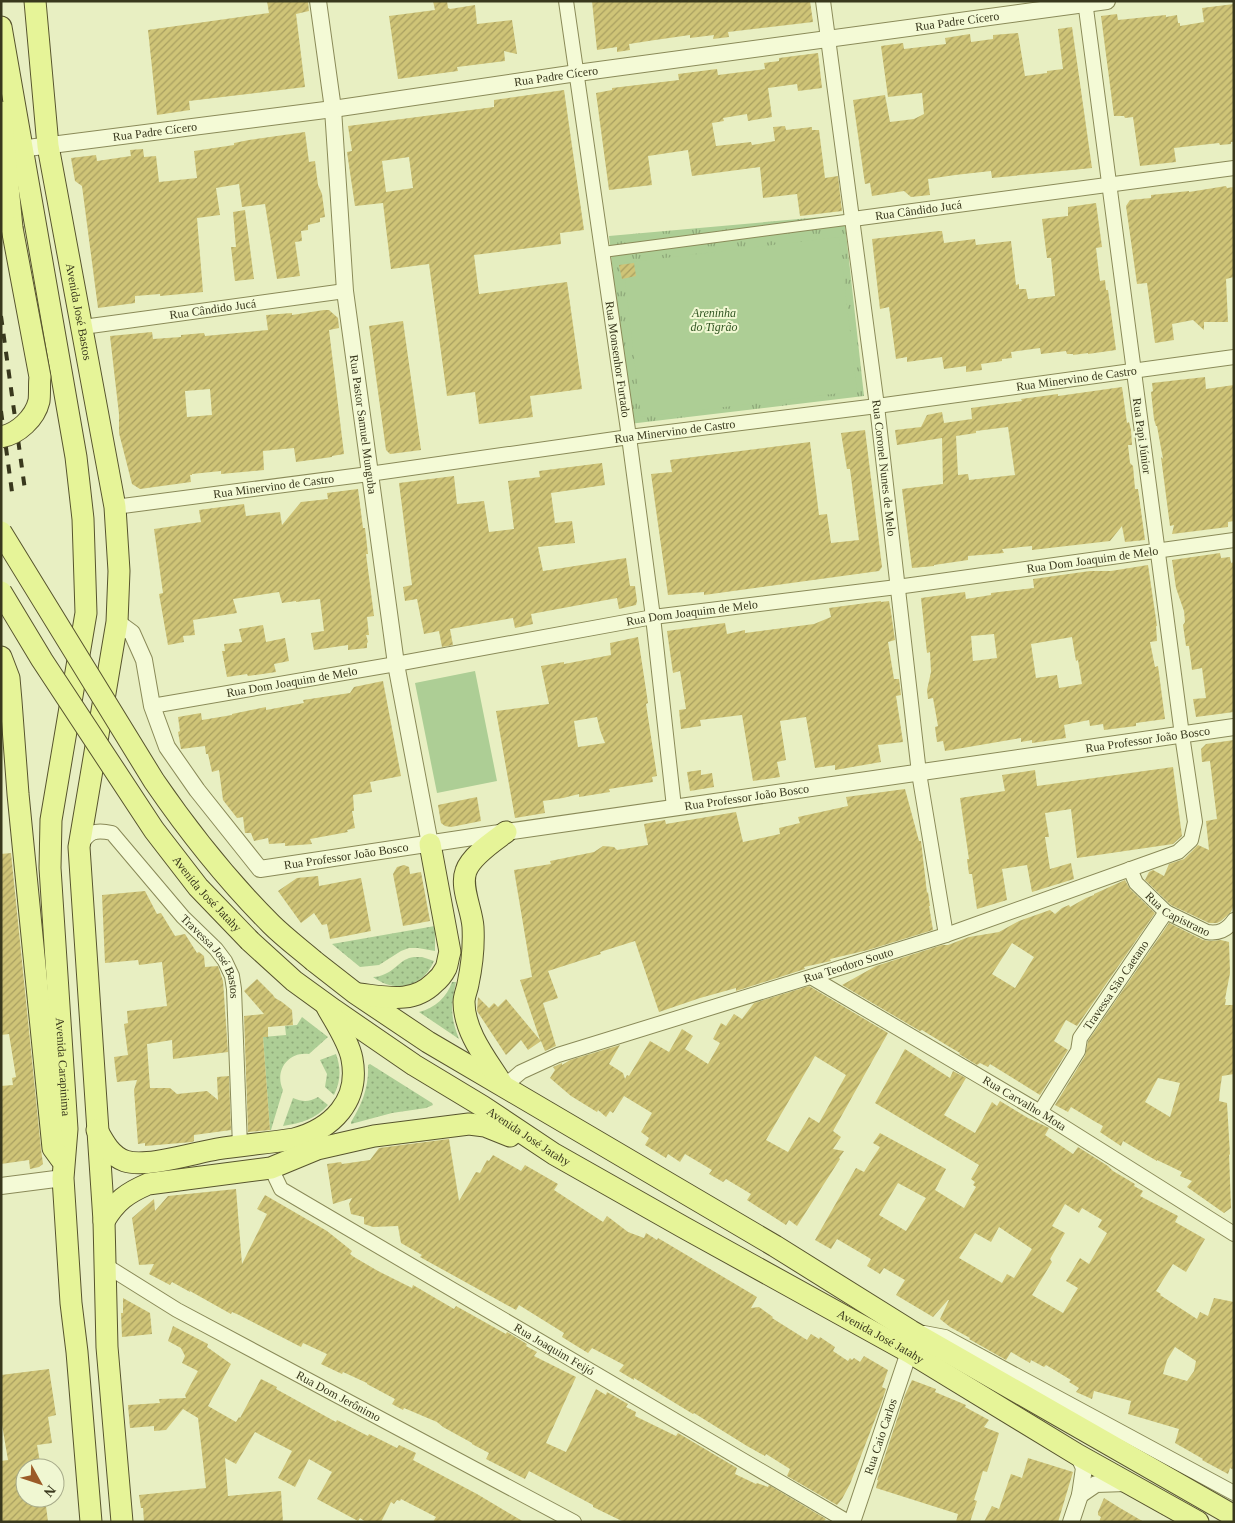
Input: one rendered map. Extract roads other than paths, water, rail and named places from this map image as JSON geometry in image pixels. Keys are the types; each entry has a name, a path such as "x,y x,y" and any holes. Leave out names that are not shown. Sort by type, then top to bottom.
{"main road":[{"name":"Avenida José Bastos","path":"35,1 48,146 115,507 119,571 117,622"},
{"path":"1,27 14,149 12,228 40,377 39,401 31,417 21,428 8,436 1,437"},
{"path":"1,112 14,149"},
{"name":"Avenida Carapinima","path":"14,149 76,457 83,518 86,613 51,820 50,868 67,1128 64,1170 71,1303 77,1352 91,1522"},
{"name":"Avenida José Jatahy","path":"1,532 149,773 179,817 205,852 239,892 272,925 314,962 355,993 428,1042 774,1246 911,1330 1234,1516"},
{"name":"Avenida José Jatahy","path":"1,592 42,660 154,830 198,886 223,914 294,981 414,1065 482,1106 554,1154 909,1352 1078,1455 1198,1522"},
{"path":"117,622 79,847 104,1221 107,1347 122,1522"},
{"path":"1,657 9,678 18,794 53,1148 64,1170"},
{"path":"503,1087 473,1036 465,1014 464,1001 473,954 473,928 465,887 466,871 475,856 506,832"},
{"path":"355,993 400,998 416,995 430,987 441,977 446,968 450,952 430,844"},
{"path":"97,1130 106,1147 117,1157 126,1162 142,1164 240,1146 294,1140 319,1130 332,1120 346,1103 351,1092 353,1076 352,1058 326,1004"},
{"path":"104,1221 121,1198 148,1184 271,1168 317,1149 374,1136 469,1124 485,1126 554,1154"}],"street":[{"name":"Rua Pastor Samuel Munguba","path":"318,1 333,109 344,291 396,664 430,844"},
{"name":"Rua Monsenhor Furtado","path":"566,1 629,437 653,617 674,807"},
{"name":"Rua Coronel Nunes de Melo","path":"823,1 877,406 896,587 919,773 946,935"},
{"name":"Rua Padre Cícero","path":"14,149 333,109 577,73 1107,1"},
{"name":"Rua Papi Júnior","path":"1085,3 1195,822 1191,840"},
{"name":"Rua Cândido Jucá","path":"603,252 1234,168"},
{"name":"Rua Cândido Jucá","path":"82,327 344,291"},
{"name":"Rua Minervino de Castro","path":"115,507 1234,357"},
{"name":"Rua Dom Joaquim de Melo","path":"152,706 653,617 896,587 1234,540"},
{"path":"117,622 132,633 144,660 152,706"},
{"name":"Rua Professor João Bosco","path":"152,706 167,747 197,790 260,869 674,807 1234,727"},
{"name":"Travessa José Bastos","path":"79,847 87,836 100,831 112,834 183,917 216,949 225,961 232,976 234,989 240,1146"},
{"name":"Rua Teodoro Souto","path":"503,1087 521,1072 558,1055 946,935 1178,852 1191,840"},
{"name":"Rua Capistrano","path":"1130,869 1136,883 1166,912 1207,932 1214,933 1229,927 1234,920"},
{"name":"Travessa São Caetano","path":"1040,1112 1078,1051 1080,1038 1166,912"},
{"name":"Rua Carvalho Mota","path":"811,978 1040,1112 1234,1234"},
{"name":"Rua Joaquim Feijó","path":"271,1168 281,1189 848,1522"},
{"path":"1,1186 64,1170"},
{"name":"Rua Dom Jerônimo","path":"105,1265 177,1310 574,1522"},
{"name":"Avenida José Jatahy","path":"911,1330 945,1337 1234,1492"},
{"name":"Rua Caio Carlos","path":"852,1522 909,1352"},
{"path":"1072,1522 1080,1495 1084,1468 1078,1455"},
{"path":"1080,1495 1096,1484 1128,1483"}],"railway":[{"path":"1,316 25,490"},
{"path":"1,411 12,492"}],"park label":[{"name":"Areninha do Tigrão","path":"714,320"}]}
